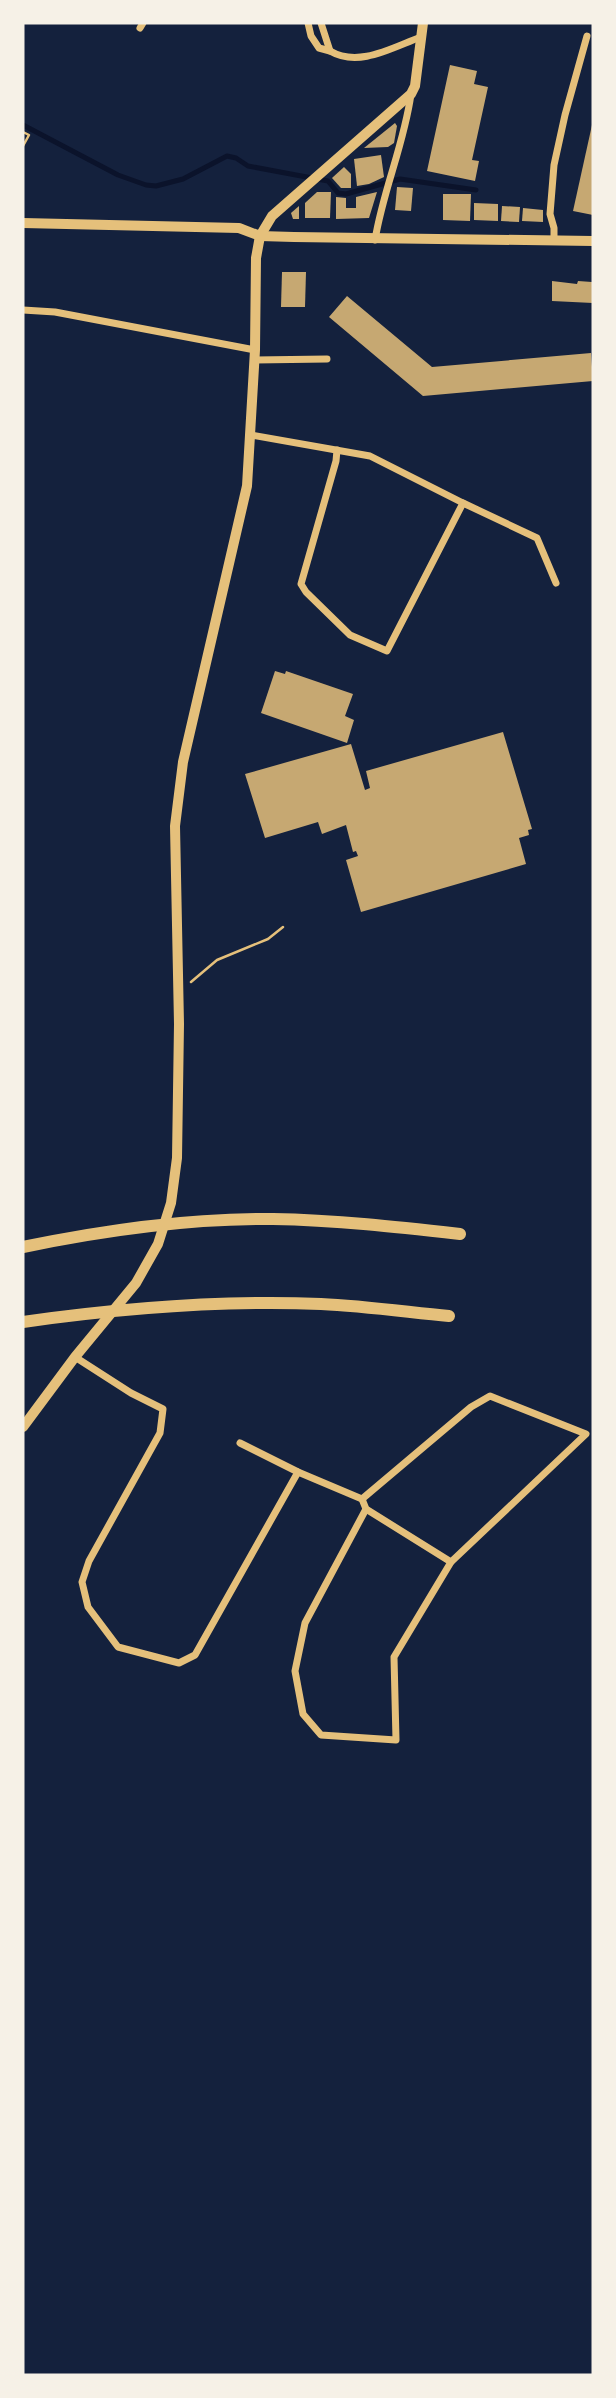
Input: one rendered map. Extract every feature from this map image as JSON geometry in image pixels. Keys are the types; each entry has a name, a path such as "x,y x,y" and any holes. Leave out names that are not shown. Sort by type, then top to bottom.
{"highway":[{"path":"23,1247 130,1228 271,1219 349,1222 460,1234"},
{"path":"23,1322 162,1306 238,1303 323,1304 449,1316"}],"main road":[{"path":"23,1427 75,1357 136,1283 158,1244 171,1203 177,1158 175,826 183,762 247,486 255,355 256,258 260,236 272,216 411,94 415,86 423,23"},
{"path":"23,223 239,228 260,236 374,240 593,241"}],"street":[{"path":"308,23 311,36 319,48 339,56 359,58 421,37"},
{"path":"321,23 331,51"},
{"path":"554,240 550,214 554,165 587,36"},
{"path":"374,240 407,127 411,94"},
{"path":"23,310 55,312 255,355 327,359"},
{"path":"251,435 370,456 537,538 555,583"},
{"path":"337,450 301,584 350,635 375,646 387,651 463,503"},
{"path":"75,1357 131,1393 163,1409 160,1433 89,1561 82,1582 88,1607 118,1647 179,1663 195,1655 298,1472"},
{"path":"362,1499 471,1407 490,1396 586,1434 451,1562 394,1657 396,1740 321,1735 303,1714 295,1671 305,1623 366,1509"},
{"path":"240,1443 298,1472 362,1499 366,1509 451,1562"}],"path":[{"path":"23,132 29,135 23,146"},
{"path":"178,987 187,986 217,960 268,939 283,928"}],"building":[{"path":"450,65 477,71 474,84 488,87 472,160 479,161 475,181 427,171"},
{"path":"395,123 397,126 394,143 388,147 364,148"},
{"path":"593,125 593,215 573,211"},
{"path":"381,155 384,177 357,186 354,159"},
{"path":"344,167 351,174 351,188 341,188 332,178"},
{"path":"397,187 413,188 411,211 395,210"},
{"path":"317,192 331,192 330,218 305,218 305,203"},
{"path":"377,192 369,218 336,219 336,197 346,198 346,208 356,208 356,197"},
{"path":"443,194 471,194 470,221 443,220"},
{"path":"474,203 498,204 498,221 474,220"},
{"path":"299,206 299,219 293,219 291,213"},
{"path":"502,206 520,207 519,222 501,221"},
{"path":"523,208 543,210 543,222 522,221"},
{"path":"282,272 306,272 305,307 281,307"},
{"path":"552,281 577,284 578,281 592,282 593,303 552,301"},
{"path":"347,296 432,367 591,353 593,381 423,396 329,317"},
{"path":"275,671 285,674 286,671 353,694 345,716 354,720 347,743 261,713"},
{"path":"503,732 532,829 528,830 529,835 519,838 526,864 361,912 346,860 358,856 356,851 353,852 346,825 322,834 318,822 265,838 245,774 351,744 365,790 370,788 366,771"}],"waterway":[{"path":"23,125 118,175 146,185 156,186 183,179 227,156 248,166 328,181 338,193 346,194 400,179 476,190"}]}
